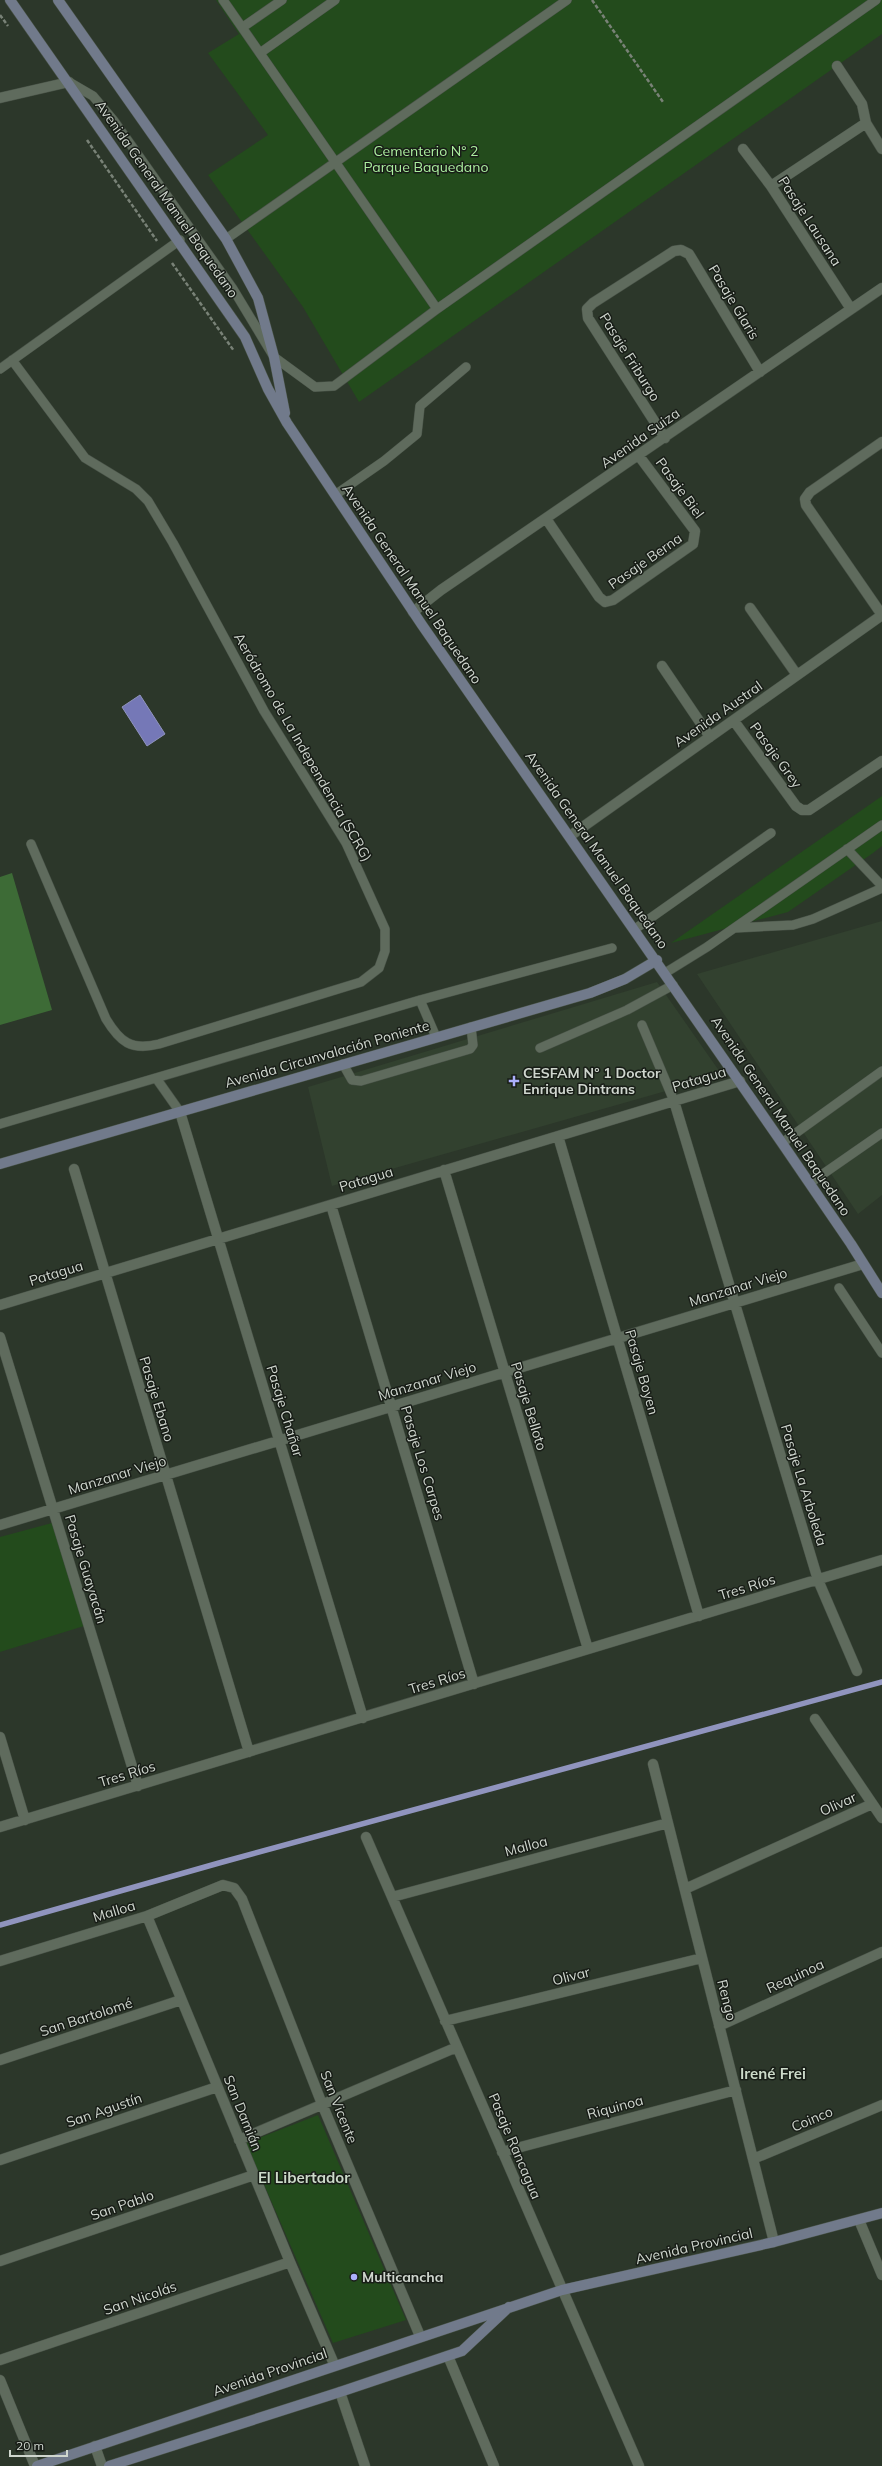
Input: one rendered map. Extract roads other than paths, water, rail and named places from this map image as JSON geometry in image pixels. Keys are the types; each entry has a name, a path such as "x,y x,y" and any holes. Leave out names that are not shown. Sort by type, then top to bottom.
{"main road":[{"name":"Avenida General Manuel Baquedano","path":"10,0 180,240 245,337 268,389 287,423 413,612 666,973 810,1183 882,1294"},
{"name":"Avenida General Manuel Baquedano","path":"58,0 226,239 258,298 274,357 287,423"},
{"name":"Avenida Circunvalación Poniente","path":"0,1164 607,987 657,960"},
{"name":"Avenida Provincial","path":"36,2466 334,2364 562,2290 774,2242 882,2213"},
{"name":"Avenida Provincial","path":"109,2466 462,2351 512,2305"}],"street":[{"path":"837,66 862,104 866,123 882,149"},
{"path":"0,98 69,82"},
{"path":"771,186 866,123"},
{"name":"Pasaje Lausana","path":"743,149 771,186 851,309"},
{"name":"Pasaje Friburgo","path":"665,438 588,318 587,309 593,303 674,251 681,250"},
{"name":"Pasaje Glaris","path":"681,250 689,254 760,372"},
{"name":"Avenida Suiza","path":"413,612 441,590 547,520 882,288"},
{"path":"882,442 810,492 805,499 806,505 882,615"},
{"name":"Pasaje Biel","path":"639,456 695,531 696,537"},
{"name":"Pasaje Berna","path":"547,520 599,597 605,602 613,600 694,544 696,537"},
{"path":"750,608 797,675"},
{"name":"Avenida Austral","path":"570,836 882,615"},
{"path":"662,666 710,737"},
{"name":"Pasaje Grey","path":"734,721 796,806 802,810 809,810 882,760"},
{"name":"Patagua","path":"0,1305 740,1081"},
{"name":"Pasaje La Arboleda","path":"674,1101 818,1580 857,1671"},
{"name":"Pasaje Chañar","path":"180,1112 363,1718"},
{"name":"Pasaje Boyen","path":"558,1136 700,1616"},
{"name":"Pasaje Ebano","path":"74,1169 249,1752"},
{"name":"Pasaje Belloto","path":"444,1170 588,1650"},
{"name":"Pasaje Los Carpes","path":"331,1205 474,1684"},
{"name":"Manzanar Viejo","path":"0,1525 863,1264"},
{"name":"Pasaje Guayacán","path":"0,1337 138,1786"},
{"name":"Tres Ríos","path":"0,1827 882,1560"},
{"path":"815,1719 882,1818"},
{"path":"0,1737 25,1820"},
{"name":"Rengo","path":"653,1764 774,2242"},
{"name":"Olivar","path":"685,1889 872,1804"},
{"name":"Malloa","path":"392,1897 668,1823"},
{"name":"Pasaje Rancagua","path":"366,1837 639,2466"},
{"name":"Malloa","path":"0,1961 147,1916 223,1885 234,1888"},
{"name":"San Vicente","path":"234,1888 242,1899 322,2104 420,2336"},
{"name":"San Damián","path":"147,1916 239,2140 334,2364"},
{"name":"Requinoa","path":"719,2026 882,1952"},
{"name":"Olivar","path":"445,2021 702,1958"},
{"name":"San Bartolomé","path":"0,2060 181,2000"},
{"path":"239,2140 457,2047"},
{"name":"San Agustín","path":"0,2160 217,2086"},
{"name":"Riquinoa","path":"502,2152 736,2090"},
{"name":"Coinco","path":"753,2159 882,2105"},
{"name":"San Pablo","path":"0,2261 254,2175"},
{"path":"859,2220 882,2275"},
{"name":"San Nicolás","path":"0,2360 290,2262"},
{"path":"448,2356 494,2466"},
{"path":"0,2380 36,2466"},
{"path":"340,2392 364,2466"},
{"path":"95,2446 102,2466"}],"lane":[{"path":"223,0 437,309"},
{"path":"243,28 282,0"},
{"path":"260,53 335,0"},
{"path":"226,239 334,161 567,0"},
{"path":"69,82 93,96 114,121 233,289 274,357 315,387 334,386 437,309 876,0"},
{"path":"0,369 180,240"},
{"name":"Aeródromo de La Independencia (SCRG)","path":"12,360 85,458 136,489 148,501 174,543 264,711 346,843 382,918 386,938 382,960 375,974 361,982 159,1044 135,1046 115,1033 106,1019 31,844"},
{"path":"335,495 384,461 417,434 420,406 466,367"},
{"path":"666,973 734,928 882,825"},
{"path":"635,929 771,833"},
{"path":"734,928 793,925 813,919 882,887 847,849"},
{"path":"0,1124 420,1000 612,948"},
{"path":"540,1048 628,1010 673,985"},
{"path":"420,1000 436,1038"},
{"path":"642,1026 674,1101"},
{"path":"343,1064 354,1081 368,1079 470,1049 473,1045 471,1027"},
{"path":"782,1143 882,1071"},
{"path":"156,1078 180,1112"},
{"path":"810,1183 882,1133"},
{"path":"839,1288 882,1353"}],"water":[{"path":"140,695 165,734 147,746 122,707"}],"waterway":[{"path":"0,1925 219,1863 882,1682"}],"place":[{"name":"CESFAM N° 1 Doctor Enrique Dintrans","path":"514,1081"},
{"name":"Multicancha","path":"354,2277"}],"district":[{"name":"Irené Frei","path":"773,2073"},
{"name":"El Libertador","path":"304,2177"}],"park label":[{"name":"Cementerio N° 2 Parque Baquedano","path":"426,160"}]}
